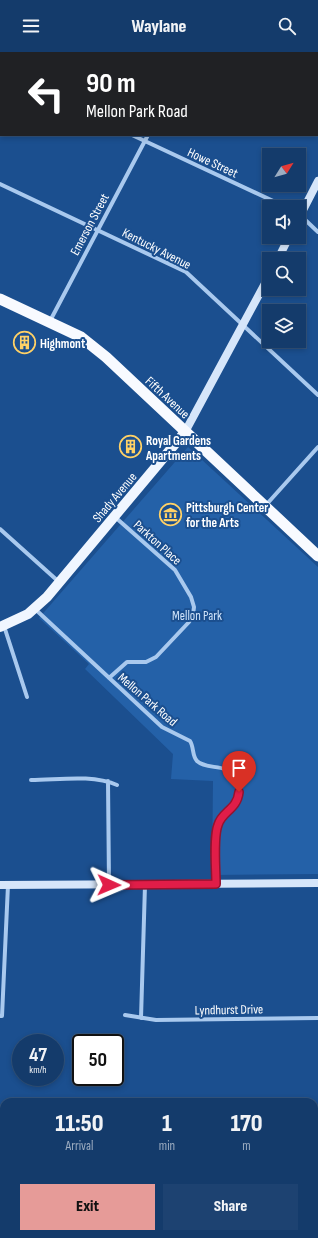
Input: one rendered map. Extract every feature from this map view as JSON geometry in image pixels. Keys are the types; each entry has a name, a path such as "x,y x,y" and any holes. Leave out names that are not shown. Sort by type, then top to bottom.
{"highway":[{"name":"Fifth Avenue","path":"0,299 81,337 106,357 318,556"}],"main road":[{"path":"306,204 318,181"},
{"name":"Shady Avenue","path":"2,626 22,618 35,609 115,517 185,432 262,289"},
{"path":"4,885 318,883"}],"street":[{"name":"Howe Street","path":"134,136 271,200"},
{"name":"Emerson Street","path":"49,323 147,136"},
{"name":"Kentucky Avenue","path":"0,184 186,272 318,394"},
{"path":"306,221 318,232"},
{"path":"265,506 318,447"},
{"name":"Parkton Place","path":"109,678 127,662 146,662 156,657 189,622 194,611 191,597 176,570 115,517"},
{"path":"0,529 59,582"},
{"name":"Mellon Park Road","path":"35,609 162,727 190,741 195,757 199,762 224,769 235,777 238,787 238,799 232,809 222,818 217,827 216,884"},
{"path":"2,626 27,697"},
{"path":"31,780 93,779 118,784"},
{"path":"108,781 109,885"},
{"path":"0,1016 2,1016 4,885"},
{"path":"141,1018 145,885"},
{"name":"Lyndhurst Drive","path":"125,1015 156,1020 318,1018"}],"green space":[{"name":"Mellon Park","path":"188,447 318,567 318,874 212,875 213,781 171,779 173,754 85,669 89,664 39,618"}],"place":[{"name":"Highmont","path":"24,343"},
{"name":"Royal Gardens Apartments","path":"130,447"},
{"name":"Pittsburgh Center for the Arts","path":"170,514"}],"route":[{"path":"109,885 216,884 217,827 222,818 236,804 239,792"}]}
